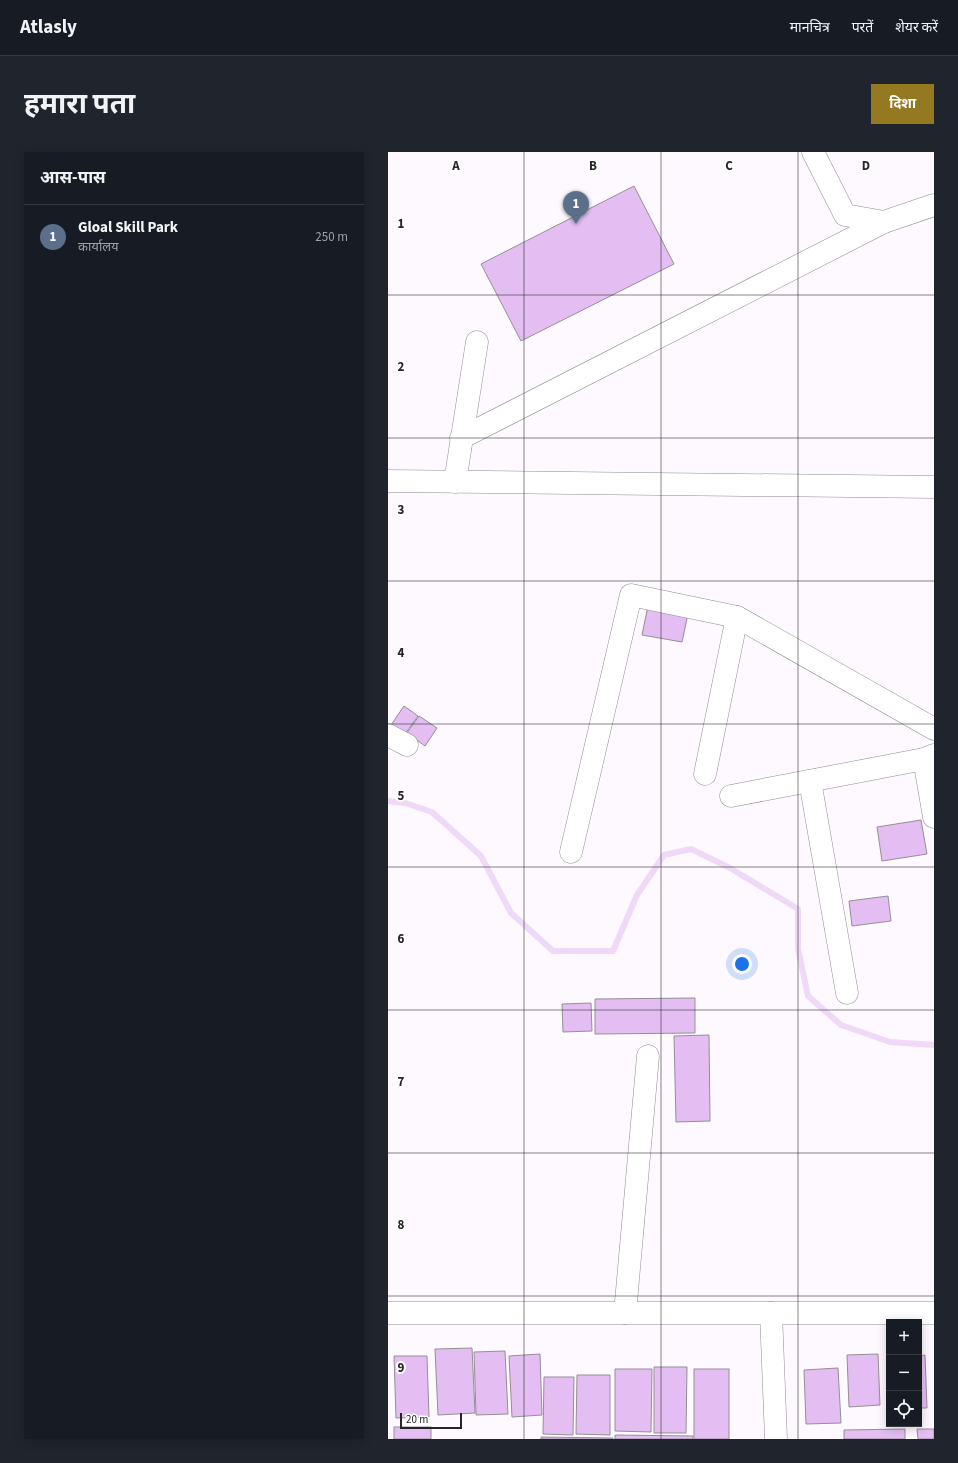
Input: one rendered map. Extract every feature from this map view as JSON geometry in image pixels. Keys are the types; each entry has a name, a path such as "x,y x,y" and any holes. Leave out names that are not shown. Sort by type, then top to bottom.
{"street":[{"path":"813,152 845,215 884,222"},
{"path":"461,438 884,222 934,205"},
{"path":"455,482 477,342"},
{"path":"388,481 934,487"},
{"path":"571,852 631,596 737,617 934,729"},
{"path":"705,774 737,617"},
{"path":"388,735 407,745"},
{"path":"731,796 929,757 934,817"},
{"path":"810,781 847,993"},
{"path":"625,1313 648,1056"},
{"path":"388,1313 934,1313"},
{"path":"771,1313 776,1439"}],"building":[{"path":"634,186 674,264 521,341 481,264"},
{"path":"648,606 688,614 682,642 642,635"},
{"path":"404,706 418,716 405,734 391,725"},
{"path":"419,716 437,728 425,746 407,733"},
{"path":"921,820 927,854 882,861 877,827"},
{"path":"888,896 891,921 852,926 849,901"},
{"path":"695,998 695,1033 595,1034 595,999"},
{"path":"591,1003 592,1031 563,1032 562,1004"},
{"path":"709,1035 710,1121 676,1122 674,1036"},
{"path":"472,1348 475,1413 438,1415 435,1349"},
{"path":"505,1351 508,1414 476,1415 474,1352"},
{"path":"540,1354 542,1415 512,1417 509,1356"},
{"path":"878,1354 880,1405 849,1407 847,1355"},
{"path":"925,1355 927,1408 922,1408 922,1356"},
{"path":"394,1356 427,1356 429,1417 396,1418"},
{"path":"654,1367 687,1367 686,1433 654,1433"},
{"path":"838,1368 841,1423 806,1424 804,1370"},
{"path":"615,1369 652,1369 651,1432 615,1431"},
{"path":"694,1369 729,1369 729,1439 694,1439"},
{"path":"577,1375 610,1375 610,1435 576,1434"},
{"path":"544,1377 574,1377 573,1435 543,1434"},
{"path":"394,1427 431,1427 431,1439 394,1439"},
{"path":"905,1429 905,1439 844,1439 844,1430"},
{"path":"917,1429 934,1429 934,1439 918,1439"},
{"path":"615,1435 693,1436 693,1439 615,1439"},
{"path":"541,1437 613,1438 613,1439 541,1439"}],"waterway":[{"path":"388,801 405,803 432,812 481,856 511,913 553,951 613,951 637,895 664,855 691,849 730,868 798,909 798,949 808,996 841,1025 890,1042 934,1045"}],"place":[{"name":"Gloal Skill Park","path":"576,224"}]}
